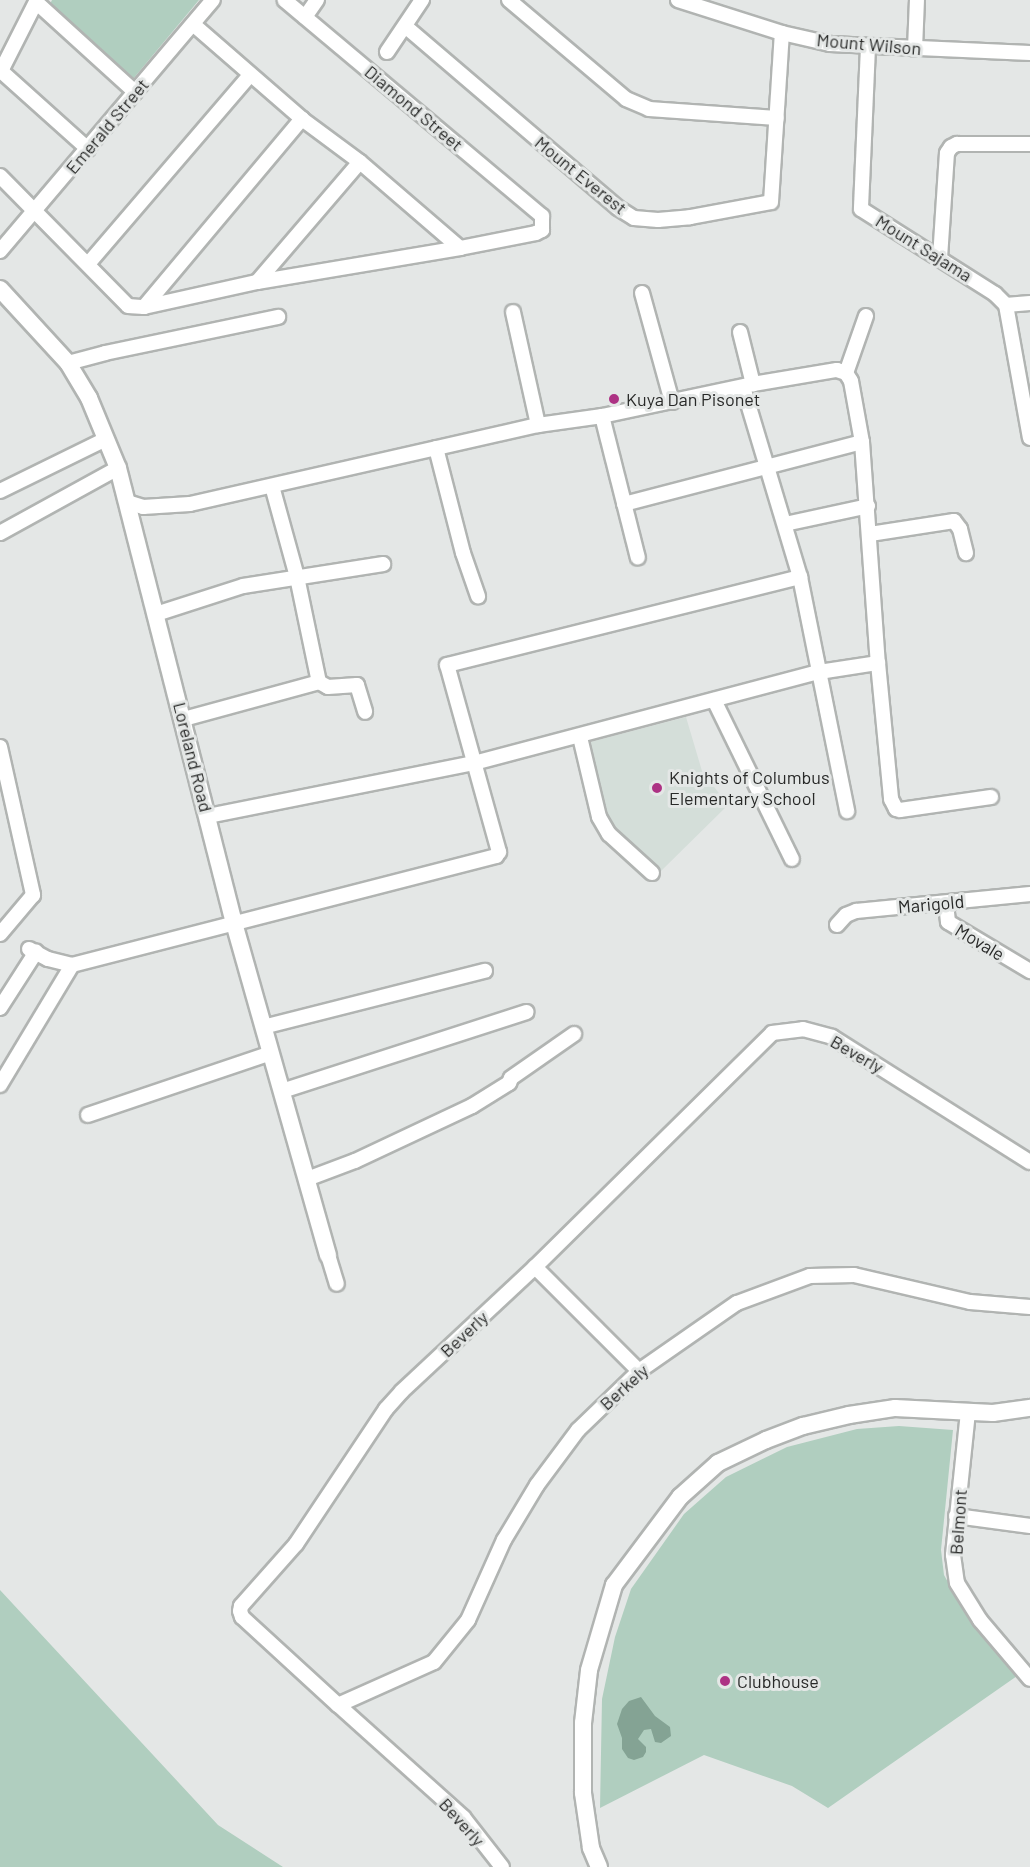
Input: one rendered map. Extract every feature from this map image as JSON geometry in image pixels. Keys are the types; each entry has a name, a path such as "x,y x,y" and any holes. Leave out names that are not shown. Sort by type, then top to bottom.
{"street":[{"name":"Emerald Street","path":"0,251 213,0"},
{"name":"Diamond Street","path":"285,0 542,216 544,224 536,233 460,248"},
{"path":"305,17 317,0"},
{"path":"387,52 422,0"},
{"path":"509,0 626,99 649,109 777,118"},
{"name":"Mount Wilson","path":"678,0 782,33 830,44 1030,53"},
{"path":"915,49 917,0"},
{"path":"88,149 1,71 37,1 135,92"},
{"path":"194,25 302,119 360,162 460,248"},
{"name":"Mount Everest","path":"405,26 618,208 634,218 658,220 690,217 771,202 782,33"},
{"name":"Mount Sajama","path":"868,47 861,209 995,294 1006,305"},
{"path":"88,264 250,75"},
{"path":"144,307 302,119"},
{"path":"940,258 947,153 951,147 957,144 1030,144"},
{"path":"257,282 360,162"},
{"path":"0,176 128,306 144,307 257,282 460,248"},
{"name":"Loreland Road","path":"0,289 68,363 89,398 118,468 184,719 234,923 328,1255"},
{"path":"642,293 672,402"},
{"path":"1030,303 1006,305 1030,438"},
{"path":"513,312 538,425"},
{"path":"846,373 866,316"},
{"path":"68,363 105,353 278,317"},
{"path":"740,332 748,386 767,466 800,577 847,811"},
{"path":"128,502 142,507 190,504 538,425 602,416 837,370 846,373 851,381 862,442 878,663 891,799 896,809 991,797"},
{"path":"602,416 638,558"},
{"path":"0,491 106,439"},
{"path":"624,504 862,442"},
{"path":"436,448 463,553 478,596"},
{"path":"0,533 118,468"},
{"path":"272,486 297,577 319,682"},
{"path":"785,524 868,506"},
{"path":"870,534 954,521 960,529 966,554"},
{"path":"156,614 243,586 383,564"},
{"path":"0,1008 32,950 48,959 72,965 498,855 447,665 800,577"},
{"path":"208,816 474,763 580,737 819,672 878,663"},
{"path":"184,719 319,682 328,687 357,685 364,712"},
{"path":"714,700 792,859"},
{"path":"580,737 599,817 609,834 652,873"},
{"path":"0,747 33,895 0,934"},
{"name":"Marigold","path":"837,925 846,915 855,911 1030,894"},
{"name":"Movale","path":"946,903 948,922 1030,971"},
{"path":"0,1085 72,965"},
{"path":"263,1027 485,971"},
{"path":"282,1091 527,1012"},
{"name":"Beverly","path":"502,1867 463,1817 242,1617 241,1606 296,1545 386,1409 402,1391 536,1267 772,1033 802,1029 832,1037 1030,1162"},
{"path":"307,1179 355,1161 472,1106 509,1083 511,1078 574,1034"},
{"path":"88,1115 271,1053"},
{"path":"328,1255 337,1284"},
{"path":"536,1267 639,1371"},
{"name":"Berkely","path":"338,1705 434,1662 468,1620 504,1540 537,1485 579,1430 639,1371 737,1303 810,1276 854,1275 969,1302 1030,1307"},
{"path":"598,1867 591,1848 583,1793 583,1723 590,1670 614,1585 660,1519 680,1497 717,1463 803,1426 849,1415 896,1408 993,1413 1030,1408"},
{"name":"Belmont","path":"968,1413 953,1555 957,1583 980,1620 1030,1679"},
{"path":"956,1516 1030,1526"}],"shaded area":[{"path":"52,0 199,0 133,79 50,4"},
{"name":"Knights of Columbus Elementary School","path":"686,717 702,771 728,805 660,872 610,821 586,743"},
{"path":"899,1426 953,1430 941,1550 944,1575 960,1604 1017,1676 828,1808 792,1786 704,1755 600,1808 602,1699 615,1637 631,1589 684,1514 726,1477 787,1447 857,1429"},
{"path":"0,1590 218,1825 283,1867 0,1867"},
{"path":"641,1697 655,1716 670,1727 671,1736 661,1743 655,1742 651,1729 644,1730 638,1739 646,1747 646,1752 643,1757 634,1760 628,1758 622,1749 622,1738 617,1724 622,1709 629,1701"}],"place":[{"name":"Kuya Dan Pisonet","path":"614,399"},
{"name":"Knights of Columbus Elementary School","path":"657,788"},
{"name":"Clubhouse","path":"725,1681"}]}
